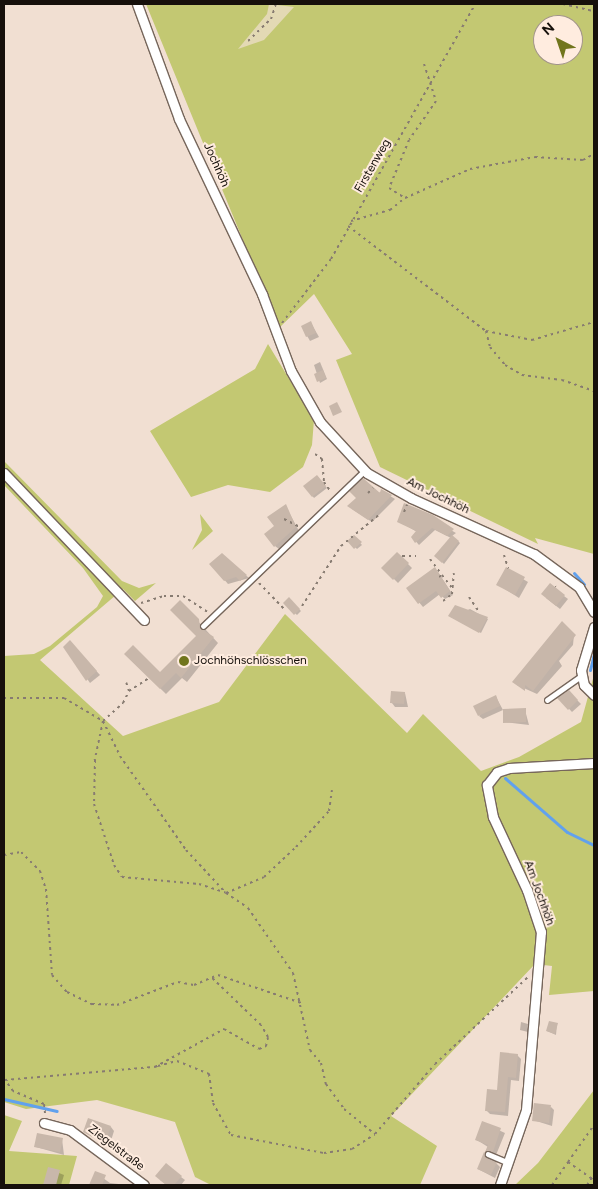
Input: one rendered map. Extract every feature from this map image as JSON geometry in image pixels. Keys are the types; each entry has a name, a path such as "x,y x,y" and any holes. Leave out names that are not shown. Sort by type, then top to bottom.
{"street":[{"name":"Jochhöh","path":"137,4 160,74 276,332"},
{"name":"Am Jochhöh","path":"276,332 316,415 364,471 411,498 534,554 579,586 594,612"},
{"path":"4,472 144,620"},
{"path":"594,627 581,676 594,695"},
{"name":"Am Jochhöh","path":"500,1185 510,1164 526,1110 541,932 527,890 493,817 487,785 497,772 509,768 594,763"},
{"name":"Ziegelstraße","path":"44,1123 70,1130 144,1185"}],"lane":[{"path":"203,626 364,471"},
{"path":"546,700 581,676"},
{"path":"488,1154 510,1164"}],"path":[{"path":"248,41 271,19 276,4"},
{"name":"Firstenweg","path":"276,332 310,292 475,4"},
{"path":"563,4 594,11"},
{"path":"405,198 389,188 409,140 436,101 424,64"},
{"path":"351,221 390,210 405,198 470,170 535,157 583,160 594,154"},
{"path":"348,225 486,331 532,340 594,322"},
{"path":"486,331 490,347 505,365 522,375 562,380 594,391"},
{"path":"315,454 322,459 324,482 335,496"},
{"path":"368,493 375,485"},
{"path":"404,512 408,504"},
{"path":"302,606 341,546 380,514"},
{"path":"284,519 301,529"},
{"path":"504,555 508,568"},
{"path":"402,556 416,556"},
{"path":"430,558 452,589"},
{"path":"443,601 452,589 454,573"},
{"path":"256,580 286,611"},
{"path":"134,608 174,595 192,599 214,616"},
{"path":"469,597 479,612"},
{"path":"148,678 129,691 123,703 103,721 95,760 94,804 114,865 122,877 198,884 226,893 264,877 296,847 329,810 332,790"},
{"path":"126,682 129,691"},
{"path":"4,698 64,698 103,721 120,756 186,850 226,893 248,908 271,938 293,973 310,1050 321,1063 326,1084 344,1109 376,1134"},
{"path":"4,856 21,852 40,871 46,889 52,975 66,992 92,1004 117,1005 178,982 194,985 210,976 301,1003"},
{"path":"155,1067 224,1029 259,1049 266,1046 268,1037 261,1025 210,976"},
{"path":"4,1080 155,1067 177,1062 209,1074 213,1103 231,1135 324,1153 352,1149 376,1134 435,1064 524,978"},
{"path":"4,1080 13,1091 45,1106 46,1110"},
{"path":"552,1185 594,1125"},
{"path":"568,1162 593,1179"},
{"path":"587,1185 594,1175"}],"green space":[{"path":"146,4 594,4 594,554 535,538 538,544 380,467 336,360 352,354 314,294 279,328"},
{"path":"268,344 314,420 312,445 303,467 270,492 228,485 191,497 150,431 255,369"},
{"path":"4,461 122,581 139,588 156,583 135,601 123,589 40,660 123,736 219,702 285,614 407,733 423,714 481,771 519,757 581,722 594,675 594,991 549,995 552,966 535,964 391,1116 437,1146 420,1185 211,1185 195,1177 175,1122 97,1100 26,1109 4,1102 4,656 34,654 50,646 97,607 103,596 83,568 4,485"},
{"path":"200,514 213,531 192,550 202,530"},
{"path":"594,1090 594,1185 515,1185 538,1163"},
{"path":"4,1115 22,1121 9,1151 77,1156 69,1185 4,1185"}],"sand":[{"path":"269,4 294,7 264,40 238,49 267,14"}],"building":[{"path":"311,321 316,333 306,337 301,326"},
{"path":"323,370 326,378 317,382 314,374"},
{"path":"337,402 342,412 333,416 329,406"},
{"path":"317,475 326,486 312,497 303,486"},
{"path":"363,478 380,493 381,489 392,495 368,520 347,506 356,498 349,491"},
{"path":"404,503 433,515 454,529 447,536 432,528 415,543 411,537 416,531 397,522"},
{"path":"286,504 296,527 274,547 264,534 274,526 267,517"},
{"path":"354,535 362,542 354,549 347,541"},
{"path":"452,535 459,541 442,563 434,556"},
{"path":"397,552 409,563 393,580 381,568"},
{"path":"222,553 247,575 240,581 236,577 224,581 209,564"},
{"path":"435,567 450,591 441,598 436,591 418,604 406,588"},
{"path":"506,567 525,577 515,595 496,585"},
{"path":"550,583 565,595 556,606 541,594"},
{"path":"289,597 300,609 294,615 283,603"},
{"path":"180,600 199,619 200,628 214,637 181,678 176,673 160,689 124,654 133,645 160,672 196,636 170,610"},
{"path":"455,605 488,617 479,633 448,616"},
{"path":"562,621 576,635 533,691 525,685 525,691 512,682"},
{"path":"70,640 97,671 86,681 63,647"},
{"path":"569,690 578,700 568,710 557,698"},
{"path":"391,691 405,692 404,704 390,703"},
{"path":"496,695 500,706 478,716 473,706"},
{"path":"526,708 526,722 503,723 503,709"},
{"path":"549,1021 558,1023 555,1034 546,1031"},
{"path":"500,1052 518,1054 516,1078 508,1077 505,1112 485,1111 487,1089 497,1090"},
{"path":"534,1103 551,1105 549,1123 532,1121"},
{"path":"88,1118 111,1126 105,1144 83,1132"},
{"path":"482,1121 501,1128 493,1152 485,1152 488,1145 475,1140"},
{"path":"37,1133 63,1138 60,1152 34,1147"},
{"path":"484,1152 497,1162 491,1175 477,1169"},
{"path":"166,1163 182,1176 174,1185 166,1185 155,1176"},
{"path":"48,1167 60,1170 56,1185 43,1185"},
{"path":"95,1171 106,1175 102,1185 89,1185"}],"waterway":[{"path":"574,573 584,584"},
{"path":"590,670 594,654"},
{"path":"505,778 567,832 594,845"},
{"path":"4,1099 57,1111"}],"place":[{"name":"Jochhöhschlösschen","path":"184,661"}]}
